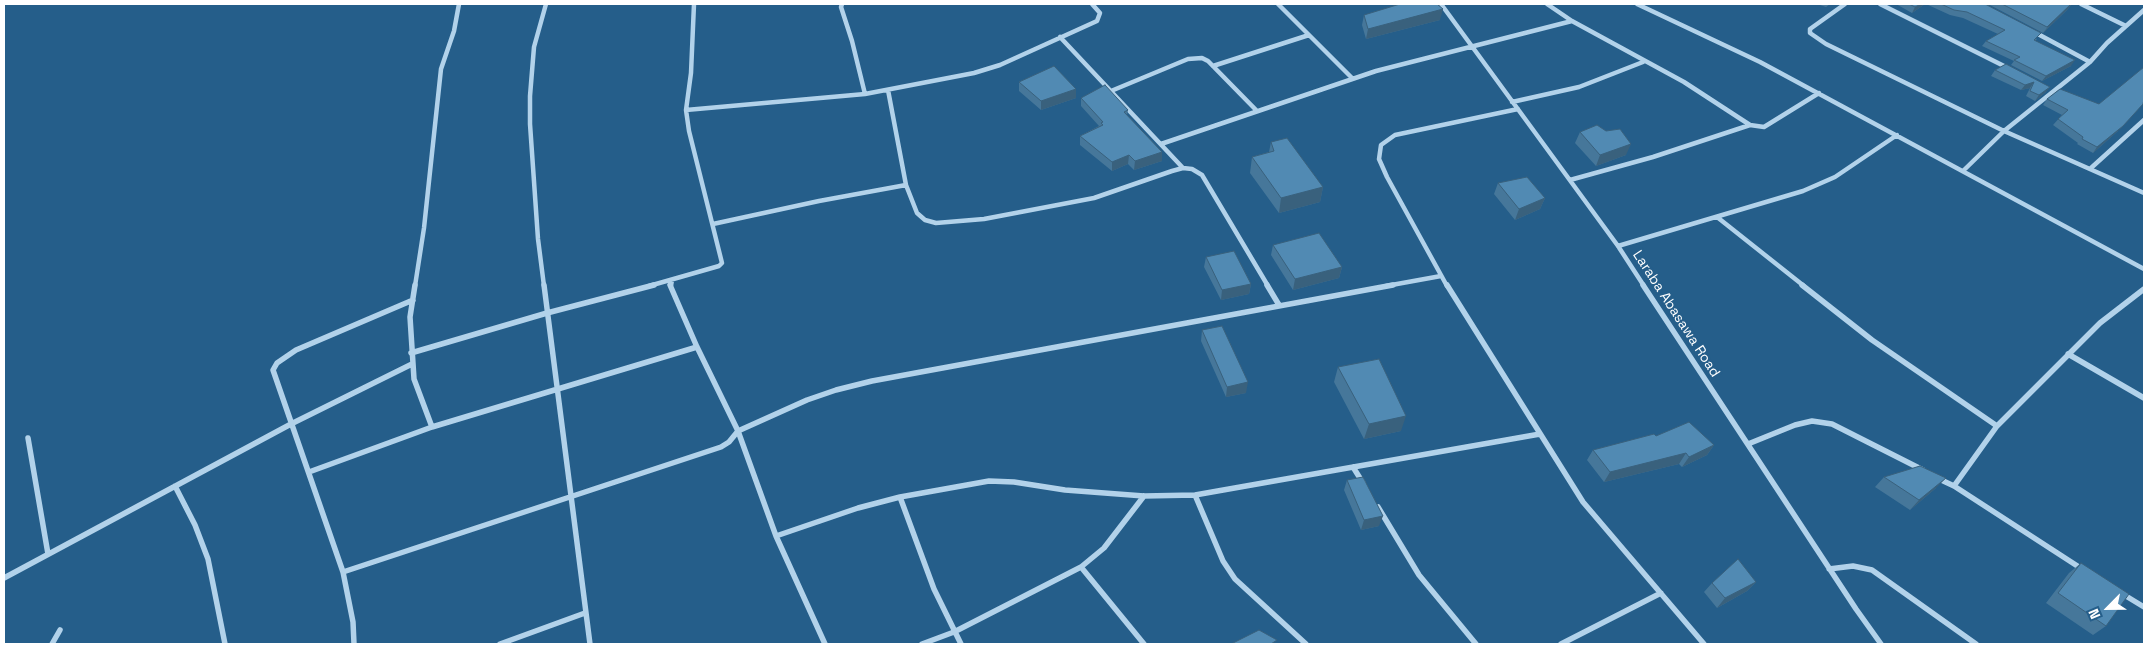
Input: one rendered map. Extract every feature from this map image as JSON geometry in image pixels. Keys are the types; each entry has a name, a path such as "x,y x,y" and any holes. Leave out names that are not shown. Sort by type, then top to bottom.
{"street":[{"path":"432,427 414,379 410,318 424,228 442,69 454,31 459,4"},
{"path":"546,4 534,47 530,124 538,239 590,644"},
{"path":"411,353 547,313 672,280 719,266 722,263 689,131 686,110 694,4"},
{"path":"842,4 841,7 852,41 865,94"},
{"path":"686,110 865,94 974,73 1000,65 1097,21 1100,18 1100,13 1092,4"},
{"path":"1278,4 1352,78"},
{"name":"Laraba Abasawa Road","path":"1441,4 1618,246 1881,644"},
{"path":"1547,4 1572,21 1643,62 1684,82 1750,125 1764,127 1819,94"},
{"path":"1637,4 1752,58 2144,269"},
{"path":"1846,4 1810,29 1810,33 1826,44 2004,131 2144,193"},
{"path":"1880,4 2010,69"},
{"path":"2081,4 2126,26"},
{"path":"1963,171 2004,131 2090,62 2144,10"},
{"path":"1160,144 1352,78 1572,21"},
{"path":"2031,30 2090,62"},
{"path":"1213,66 1309,35"},
{"path":"1060,37 1183,168"},
{"path":"1111,91 1188,59 1202,58 1213,66 1257,111"},
{"path":"1512,102 1579,87 1643,62"},
{"path":"2044,86 2053,91"},
{"path":"888,90 906,185 917,213 925,220 936,223 984,219 1094,198 1183,168 1192,169 1202,175 1279,305"},
{"path":"1518,109 1395,135 1382,145 1379,159 1386,177 1441,276 1583,502 1704,644"},
{"path":"2091,168 2144,120"},
{"path":"1570,180 1653,157 1750,125"},
{"path":"1618,246 1803,191 1835,177 1897,135"},
{"path":"713,224 819,201 906,185"},
{"path":"1717,217 1872,340 1997,426"},
{"path":"343,572 722,447 738,432 807,400 836,390 872,381 1441,276"},
{"path":"672,280 670,284 672,290 738,432 776,536 825,644"},
{"path":"1954,486 1997,426 2100,324 2144,289"},
{"path":"354,644 353,622 343,572 310,472 273,370 277,363 296,350 413,300"},
{"path":"310,472 432,427 697,347"},
{"path":"2068,354 2144,398"},
{"path":"4,578 291,424 412,364"},
{"path":"1748,444 1812,421 1832,424 1954,486 2086,571"},
{"path":"776,536 858,508 900,497 989,481 1014,482 1065,490 1144,496 1195,495 1540,434"},
{"path":"28,438 48,554"},
{"path":"1353,467 1368,492"},
{"path":"175,486 195,525 208,559 225,644"},
{"path":"1195,495 1223,561 1235,580 1306,644"},
{"path":"922,644 954,632 1081,567 1104,548 1144,496"},
{"path":"900,497 934,589 961,644"},
{"path":"1374,500 1419,575 1476,644"},
{"path":"1830,568 1858,566 1872,570 1976,644"},
{"path":"1081,567 1144,644"},
{"path":"2111,586 2144,607"},
{"path":"1561,644 1661,594"},
{"path":"500,644 585,613"},
{"path":"52,644 60,630"}],"building":[{"path":"1400,4 1437,4 1443,9 1368,29 1364,15"},
{"path":"1909,4 1921,4 1915,7"},
{"path":"1941,4 1985,4 2041,33 2034,40 2075,60 2046,76 2014,60 2020,57 1986,41 2005,30 1967,12 1954,10"},
{"path":"2002,4 2071,4 2047,27"},
{"path":"2006,64 2050,87 2039,95 2030,91 2034,82 2025,85 1995,70"},
{"path":"1054,66 1076,89 1041,101 1019,82"},
{"path":"2144,67 2143,104 2123,126 2097,147 2082,139 2083,137 2058,119 2068,110 2047,99 2060,89 2099,104"},
{"path":"1105,85 1128,110 1124,112 1162,152 1135,161 1129,155 1112,162 1080,136 1103,125 1101,123 1103,122 1081,98"},
{"path":"1597,125 1606,131 1620,129 1631,144 1600,155 1580,132"},
{"path":"1287,138 1323,187 1281,198 1252,157 1274,151 1271,142"},
{"path":"1527,177 1545,198 1519,209 1498,183"},
{"path":"1319,233 1342,267 1295,279 1273,245"},
{"path":"1234,251 1251,284 1222,290 1206,257"},
{"path":"1222,326 1248,382 1227,387 1202,330"},
{"path":"1379,359 1406,416 1369,424 1338,367"},
{"path":"1689,422 1714,445 1689,457 1686,453 1610,472 1593,450 1654,434 1656,436"},
{"path":"1920,466 1946,478 1919,500 1884,477"},
{"path":"1363,477 1383,516 1364,520 1347,480"},
{"path":"1738,559 1756,582 1725,598 1712,583"},
{"path":"2081,563 2129,594 2106,626 2058,593"},
{"path":"1259,630 1277,640 1271,644 1231,644"}]}
